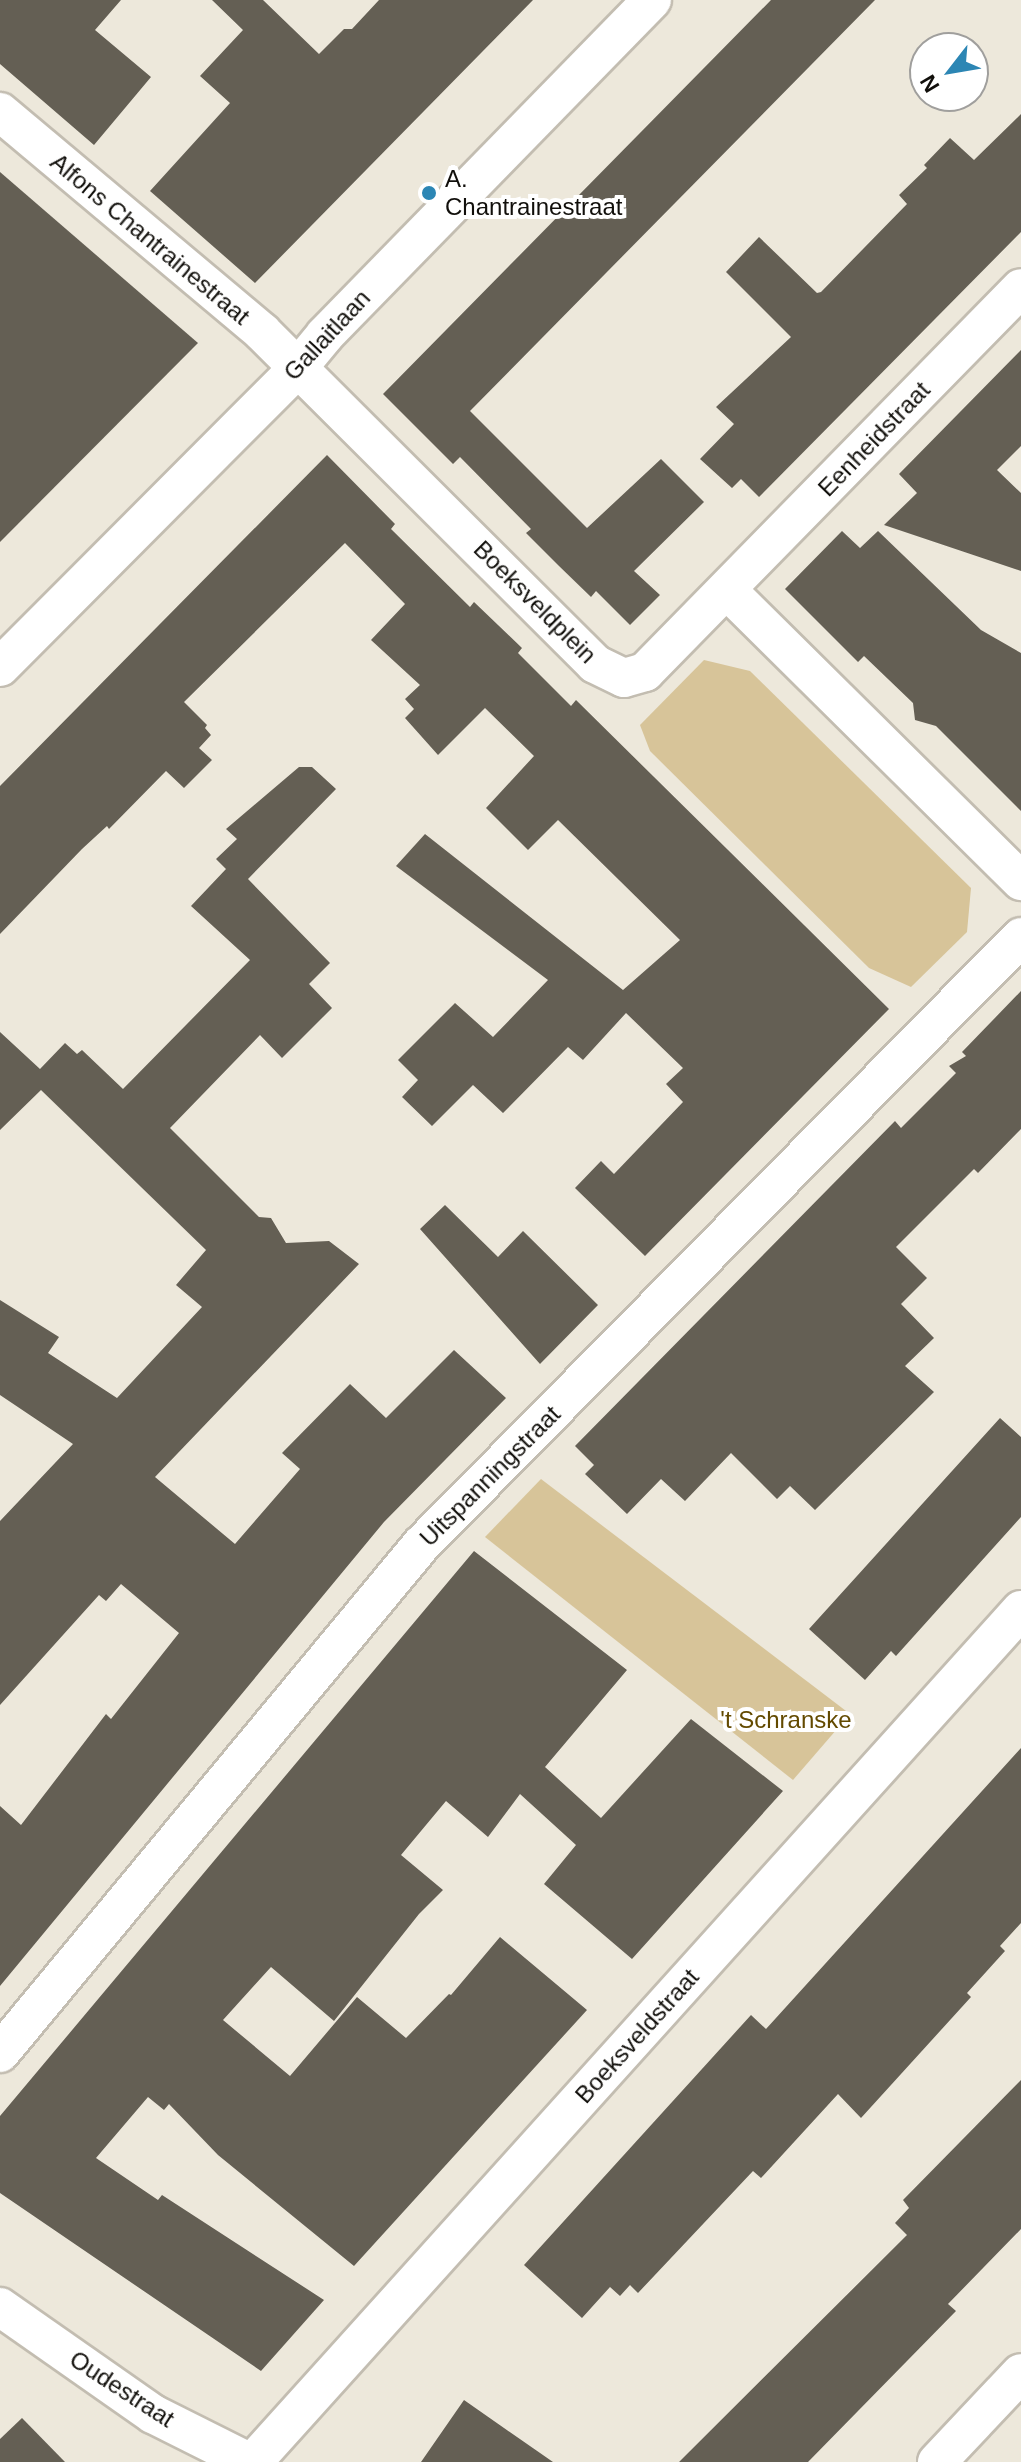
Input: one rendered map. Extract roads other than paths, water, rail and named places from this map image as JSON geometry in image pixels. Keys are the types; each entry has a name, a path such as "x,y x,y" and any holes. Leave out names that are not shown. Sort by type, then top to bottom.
{"street":[{"name":"Gallaitlaan","path":"0,667 297,369 325,335 652,0"},
{"name":"Alfons Chantrainestraat","path":"0,112 262,332 297,369"},
{"name":"Eenheidstraat","path":"727,590 1021,288"},
{"name":"Boeksveldplein","path":"297,369 356,422 595,664 624,678 645,672 727,590"},
{"path":"727,590 1021,881"},
{"name":"Uitspanningstraat","path":"0,2053 421,1545 1021,937"},
{"name":"Boeksveldstraat","path":"251,2462 1021,1610"},
{"name":"Oudestraat","path":"0,2307 153,2414 251,2462"},
{"path":"937,2462 1021,2373"}],"place":[{"name":"A. Chantrainestraat","path":"429,193"}],"park label":[{"name":"'t Schranske","path":"786,1720"}]}
